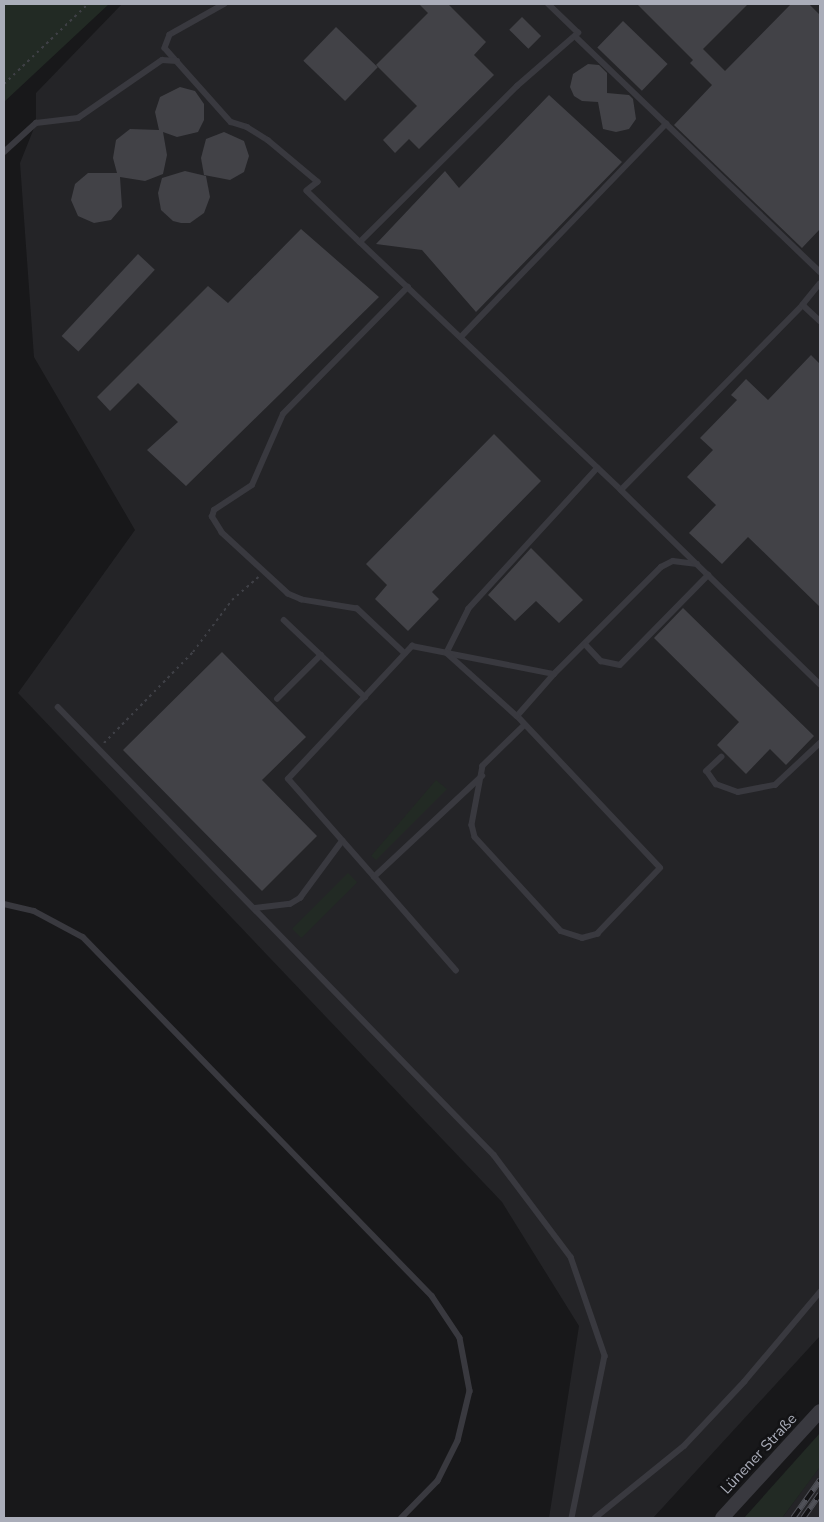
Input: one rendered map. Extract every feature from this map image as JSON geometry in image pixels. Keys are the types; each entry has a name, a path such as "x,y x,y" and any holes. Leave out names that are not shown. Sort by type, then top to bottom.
{"street":[{"name":"Lünener Straße","path":"722,1518 820,1411"}],"lane":[{"path":"224,4 170,35 165,48 231,122 247,127 268,140 318,182 307,191 621,490 820,684"},
{"path":"360,242 516,86 578,33 548,4"},
{"path":"575,36 820,272"},
{"path":"4,152 36,123 78,118 162,60 177,61"},
{"path":"461,337 666,124"},
{"path":"621,490 802,306 820,284"},
{"path":"405,654 357,609 302,600 288,594 222,533 212,517 214,510 252,485 283,414 408,287"},
{"path":"802,306 820,321"},
{"path":"447,653 469,608 598,468"},
{"path":"517,716 554,674 586,645 661,567 673,561 697,564"},
{"path":"586,645 601,661 620,665 708,575"},
{"path":"284,620 365,697"},
{"path":"456,971 288,779 412,646 554,674"},
{"path":"447,653 517,716 660,868 597,934 582,938 561,931 474,837 472,825 483,766 525,725"},
{"path":"278,699 321,655"},
{"path":"58,707 494,1154 571,1257 605,1356 572,1518"},
{"path":"722,757 706,771 716,784 738,792 775,785 820,743"},
{"path":"374,877 482,776"},
{"path":"255,908 290,904 300,898 342,841"},
{"path":"4,904 34,911 83,937 432,1296 460,1338 470,1391 458,1441 438,1481 402,1518"},
{"path":"596,1518 684,1446 744,1382 820,1292"}],"path":[{"path":"4,84 88,4"},
{"path":"98,748 193,652 250,582 264,572"}],"shaded area":[{"path":"4,4 109,4 4,102"},
{"path":"122,4 820,4 820,1336 653,1518 549,1518 579,1326 502,1202 18,693 135,530 34,357 20,163 36,123 36,93"},
{"path":"436,780 447,789 376,860 371,856"},
{"path":"348,873 357,882 301,938 292,929"},
{"path":"820,1433 820,1467 782,1518 744,1518"},
{"path":"820,1467 820,1518 782,1518 812,1477"}],"building":[{"path":"419,4 448,4 486,42 474,55 494,75 419,149 409,139 395,153 383,140 417,106 376,65 428,13"},
{"path":"637,4 748,4 703,49 725,71 791,4 809,4 820,15 820,229 802,248 674,125 712,85 690,63 693,60"},
{"path":"522,17 541,36 528,49 509,30"},
{"path":"623,21 668,64 642,91 597,48"},
{"path":"336,27 378,67 345,101 303,61"},
{"path":"588,64 599,65 607,73 607,93 629,95 633,99 636,119 629,129 616,132 603,129 598,102 582,101 574,96 570,87 573,74"},
{"path":"180,87 195,91 204,104 204,120 198,132 177,137 163,132 167,155 163,174 145,181 120,177 122,207 111,220 94,223 78,216 71,200 75,184 88,173 117,173 113,158 116,140 130,129 159,130 155,112 160,97"},
{"path":"549,95 622,162 476,312 422,250 376,244 445,171 459,188"},
{"path":"224,132 244,141 249,156 244,172 230,180 204,175 201,158 206,139"},
{"path":"185,171 206,176 210,197 204,213 190,223 173,221 161,210 158,193 162,178"},
{"path":"301,229 379,297 186,486 147,450 178,422 138,383 110,411 97,397 208,286 228,303"},
{"path":"138,254 155,270 78,352 62,336"},
{"path":"811,355 820,364 820,607 748,537 722,564 689,533 716,505 687,477 713,450 700,438 737,400 731,395 746,379 768,400"},
{"path":"494,434 541,481 432,592 439,599 408,631 375,599 387,585 366,564"},
{"path":"531,548 583,600 559,623 536,601 515,621 488,595"},
{"path":"683,608 814,736 786,765 770,749 746,774 717,745 739,722 654,638"},
{"path":"222,652 306,737 262,780 317,836 262,891 123,750"}],"railway":[{"path":"793,1518 820,1480"},
{"path":"803,1518 820,1494"}]}
